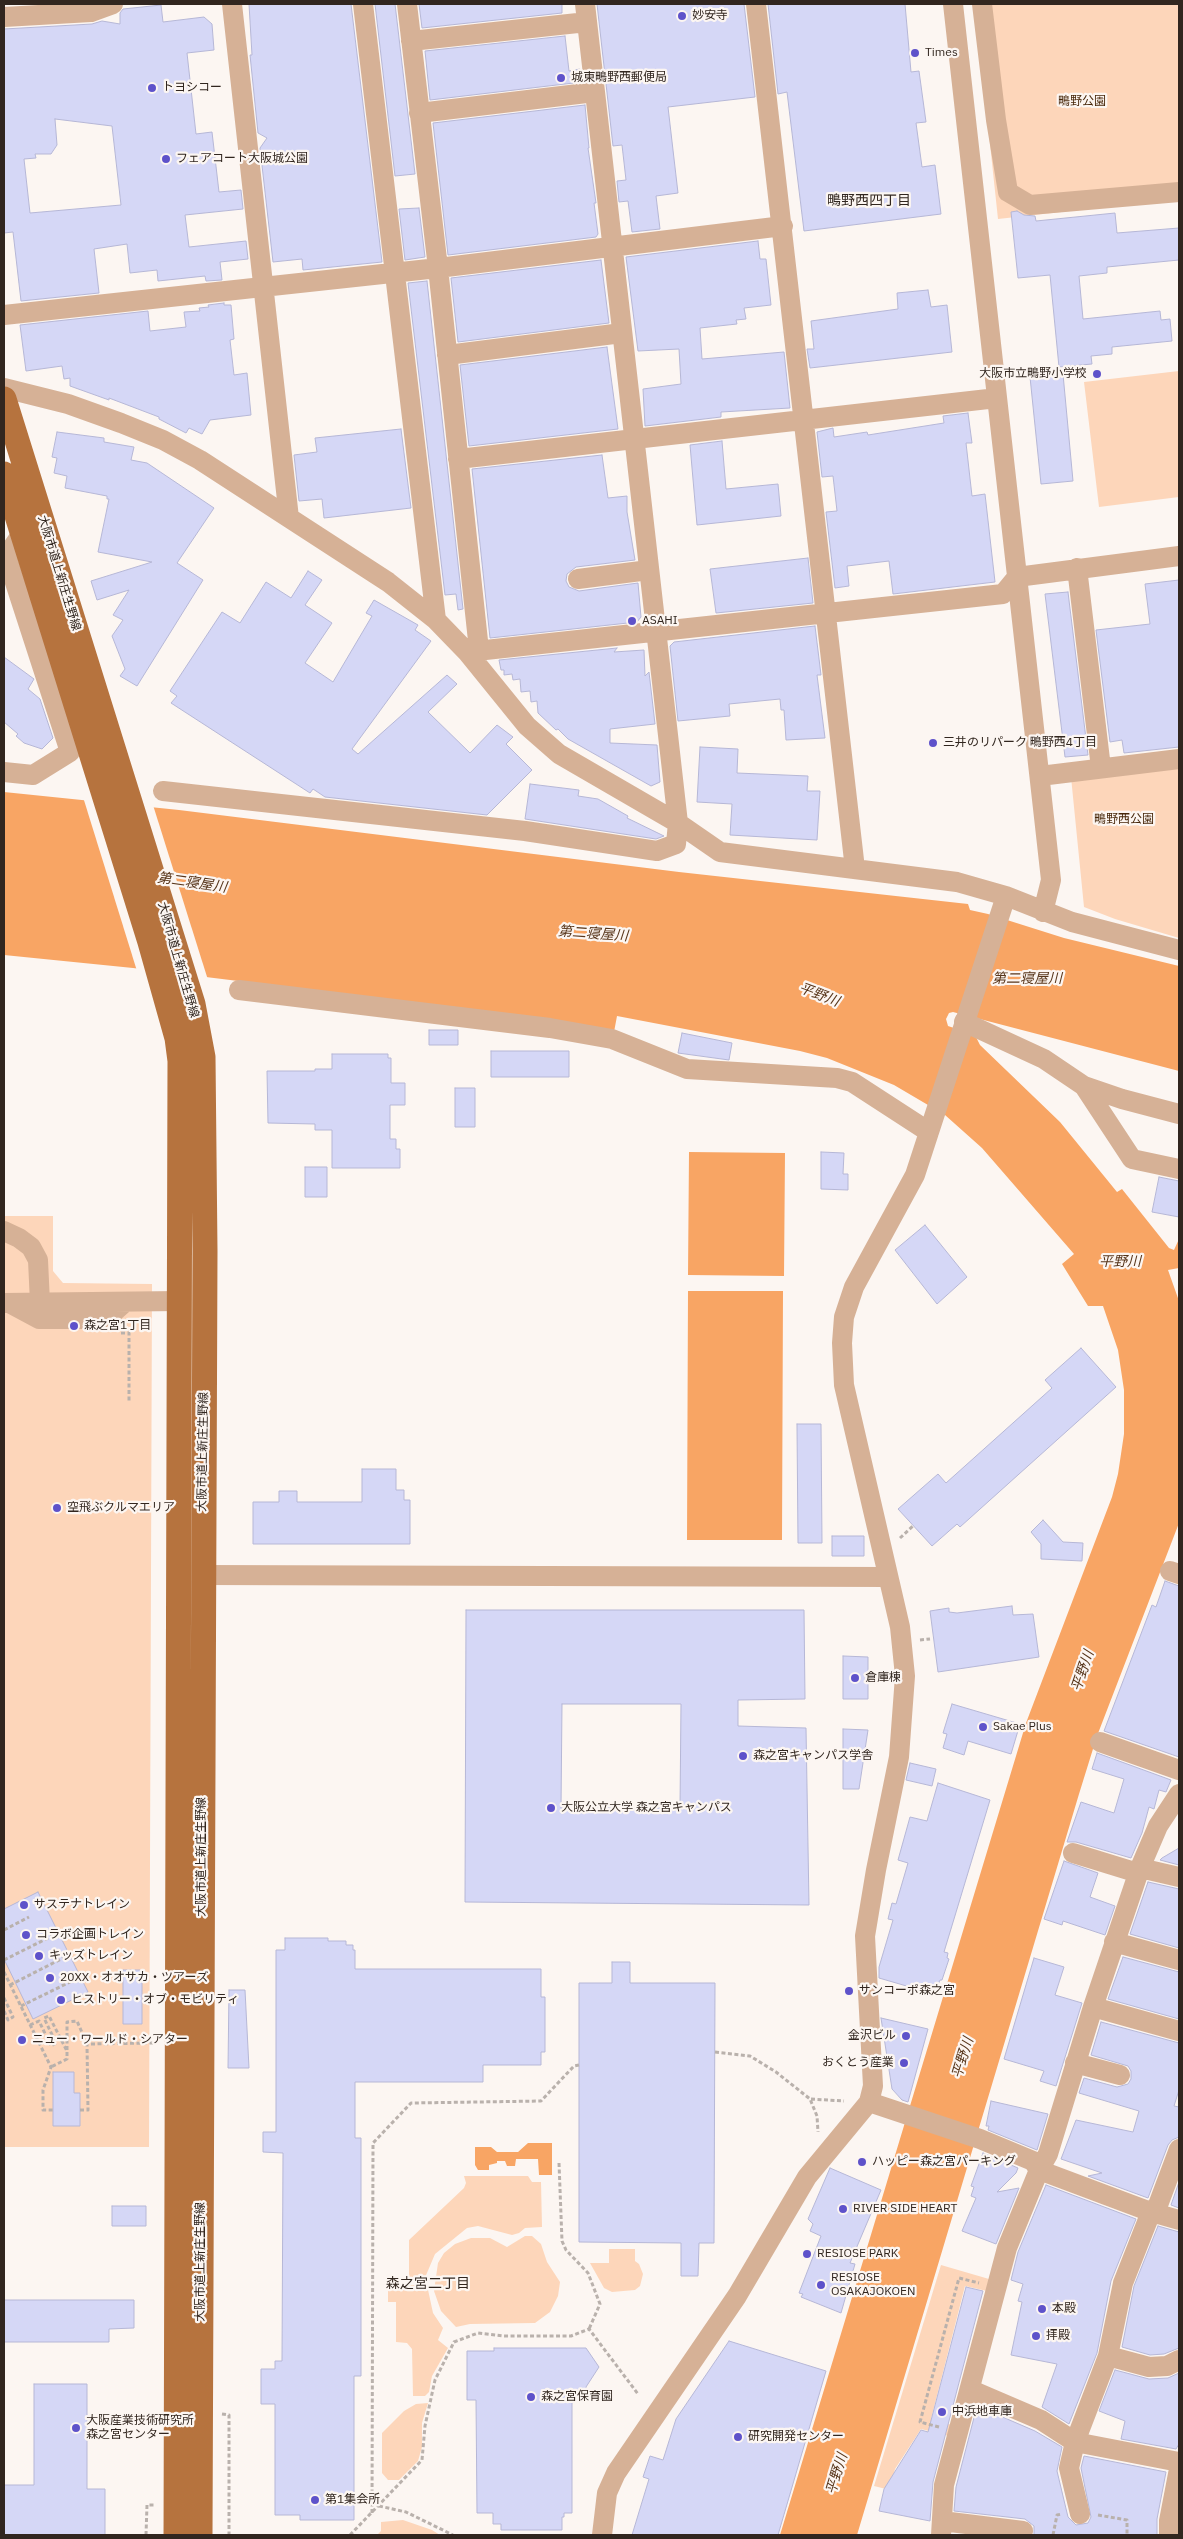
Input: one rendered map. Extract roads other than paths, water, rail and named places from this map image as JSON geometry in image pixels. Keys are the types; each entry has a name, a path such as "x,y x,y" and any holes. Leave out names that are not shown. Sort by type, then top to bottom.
{"main road":[{"name":"大阪市道上新庄生野線","path":"4,398 43,560 177,1038 192,1075 204,1302 200,2535"},
{"name":"大阪市道上新庄生野線","path":"4,474 22,532 43,560"},
{"name":"大阪市道上新庄生野線","path":"176,2535 179,1301 192,1075"},
{"path":"179,1301 204,1302"}],"street":[{"path":"4,17 91,12 113,4"},
{"path":"232,4 289,518"},
{"path":"363,4 393,271 436,620"},
{"path":"407,4 458,459 473,651"},
{"path":"756,4 855,869"},
{"path":"953,4 1051,880 1043,912"},
{"path":"982,4 996,120 1008,192 1030,205 1179,192"},
{"path":"163,791 525,831 657,851 676,844 678,823 586,13 411,41"},
{"path":"420,113 595,92"},
{"path":"4,315 393,271 438,268 782,226"},
{"path":"447,354 622,333"},
{"path":"4,388 68,404 163,440 200,460 388,582 436,620 473,651 527,726 559,754 678,823 720,852 957,882 1003,904 1043,912 1086,927 1179,950"},
{"path":"458,459 634,437 997,398"},
{"path":"4,772 32,775 70,752 8,561 10,550 22,532"},
{"path":"473,651 656,633 825,612 1003,594 1017,577 1179,556"},
{"path":"1077,568 1101,768"},
{"path":"578,579 649,570"},
{"path":"1040,776 1179,759"},
{"path":"602,2535 607,2493 616,2473 737,2296 807,2177 869,2102 874,2086 865,1936 899,1757 905,1685 900,1626 844,1385 843,1324 854,1287 915,1175 1003,904"},
{"path":"239,990 550,1028 612,1039 687,1069 837,1078 852,1082 932,1123"},
{"path":"964,1023 1044,1059 1084,1086 1122,1100 1179,1114"},
{"path":"1084,1086 1132,1159 1179,1169"},
{"path":"4,1231 20,1238 31,1247 38,1260 40,1303"},
{"path":"6,1303 179,1301"},
{"path":"6,1303 39,1319 106,1319 124,1303"},
{"path":"202,1575 888,1577"},
{"path":"1100,1742 1179,1770"},
{"path":"1023,2532 941,2528 944,2485 971,2390 1007,2248 1039,2170 1048,2154 1075,2063 1139,1870 1158,1826 1179,1794"},
{"path":"1073,1853 1139,1870 1179,1877"},
{"path":"1114,1942 1179,1960"},
{"path":"1093,2007 1179,2030"},
{"path":"1075,2063 1120,2076"},
{"path":"869,2102 980,2140 1033,2161 1039,2170 1151,2212 1179,2220"},
{"path":"1080,2514 1069,2468 1075,2442 1108,2356 1123,2283 1151,2212 1158,2205 1179,2149"},
{"path":"1108,2356 1149,2367 1167,2366 1179,2360"},
{"path":"971,2390 1041,2420 1075,2442 1179,2462"},
{"path":"1169,2535 1169,2521 1179,2469"}],"water":[{"path":"4,792 179,810 679,872 968,904 970,910 1064,938 1179,966 1179,1071 953,1012 949,1013 946,1019 948,1026 975,1035 980,1045 1060,1122 1117,1192 1122,1189 1169,1248 1174,1250 1179,1239 1179,1268 1168,1270 1179,1301 1179,1523 1097,1736 857,2535 780,2535 1026,1723 1112,1497 1118,1474 1124,1434 1124,1390 1118,1350 1103,1306 1088,1306 1062,1264 1074,1254 982,1148 945,1115 894,1085 827,1058 800,1051 617,1016 614,1032 473,1010 133,968 4,955"},
{"path":"689,1152 785,1153 784,1276 688,1275"},
{"path":"688,1291 783,1291 782,1540 687,1540"},
{"path":"528,2143 552,2143 552,2175 539,2175 538,2159 516,2159 515,2166 507,2166 505,2161 497,2161 497,2163 489,2165 489,2170 478,2170 475,2165 475,2147 491,2147 497,2152 518,2152"}],"place":[{"name":"妙安寺","path":"682,16"},
{"name":"Times","path":"915,53"},
{"name":"城東鴫野西郵便局","path":"561,78"},
{"name":"トヨシコー","path":"152,88"},
{"name":"フェアコート大阪城公園","path":"166,159"},
{"name":"大阪市立鴫野小学校","path":"1097,374"},
{"name":"ASAHI","path":"632,621"},
{"name":"三井のリパーク 鴫野西4丁目","path":"933,743"},
{"name":"森之宮1丁目","path":"74,1326"},
{"name":"空飛ぶクルマエリア","path":"57,1508"},
{"name":"倉庫棟","path":"855,1678"},
{"name":"Sakae Plus","path":"983,1727"},
{"name":"森之宮キャンパス学舎","path":"743,1756"},
{"name":"大阪公立大学 森之宮キャンパス","path":"551,1808"},
{"name":"サステナトレイン","path":"24,1905"},
{"name":"コラボ企画トレイン","path":"26,1935"},
{"name":"キッズトレイン","path":"39,1956"},
{"name":"20XX・オオサカ・ツアーズ","path":"50,1978"},
{"name":"サンコーポ森之宮","path":"849,1991"},
{"name":"ヒストリー・オブ・モビリティ","path":"61,2000"},
{"name":"金沢ビル","path":"906,2036"},
{"name":"ニュー・ワールド・シアター","path":"22,2040"},
{"name":"おくとう産業","path":"904,2063"},
{"name":"ハッピー森之宮パーキング","path":"862,2162"},
{"name":"RIVER SIDE HEART","path":"843,2209"},
{"name":"RESIOSE PARK","path":"807,2254"},
{"name":"RESIOSE OSAKAJOKOEN","path":"821,2285"},
{"name":"本殿","path":"1042,2309"},
{"name":"拝殿","path":"1036,2336"},
{"name":"森之宮保育園","path":"531,2397"},
{"name":"中浜地車庫","path":"942,2412"},
{"name":"大阪産業技術研究所 森之宮センター","path":"76,2428"},
{"name":"研究開発センター","path":"738,2437"},
{"name":"第1集会所","path":"315,2500"}],"district":[{"name":"鴫野西四丁目","path":"869,201"},
{"name":"森之宮二丁目","path":"428,2284"}],"park label":[{"name":"鴫野公園","path":"1082,102"},
{"name":"鴫野西公園","path":"1124,820"}],"water label":[{"name":"第二寝屋川","path":"192,883"},
{"name":"第二寝屋川","path":"593,934"},
{"name":"第二寝屋川","path":"1027,979"},
{"name":"平野川","path":"819,995"},
{"name":"平野川","path":"1120,1262"},
{"name":"平野川","path":"1083,1671"},
{"name":"平野川","path":"963,2058"},
{"name":"平野川","path":"837,2474"}]}
